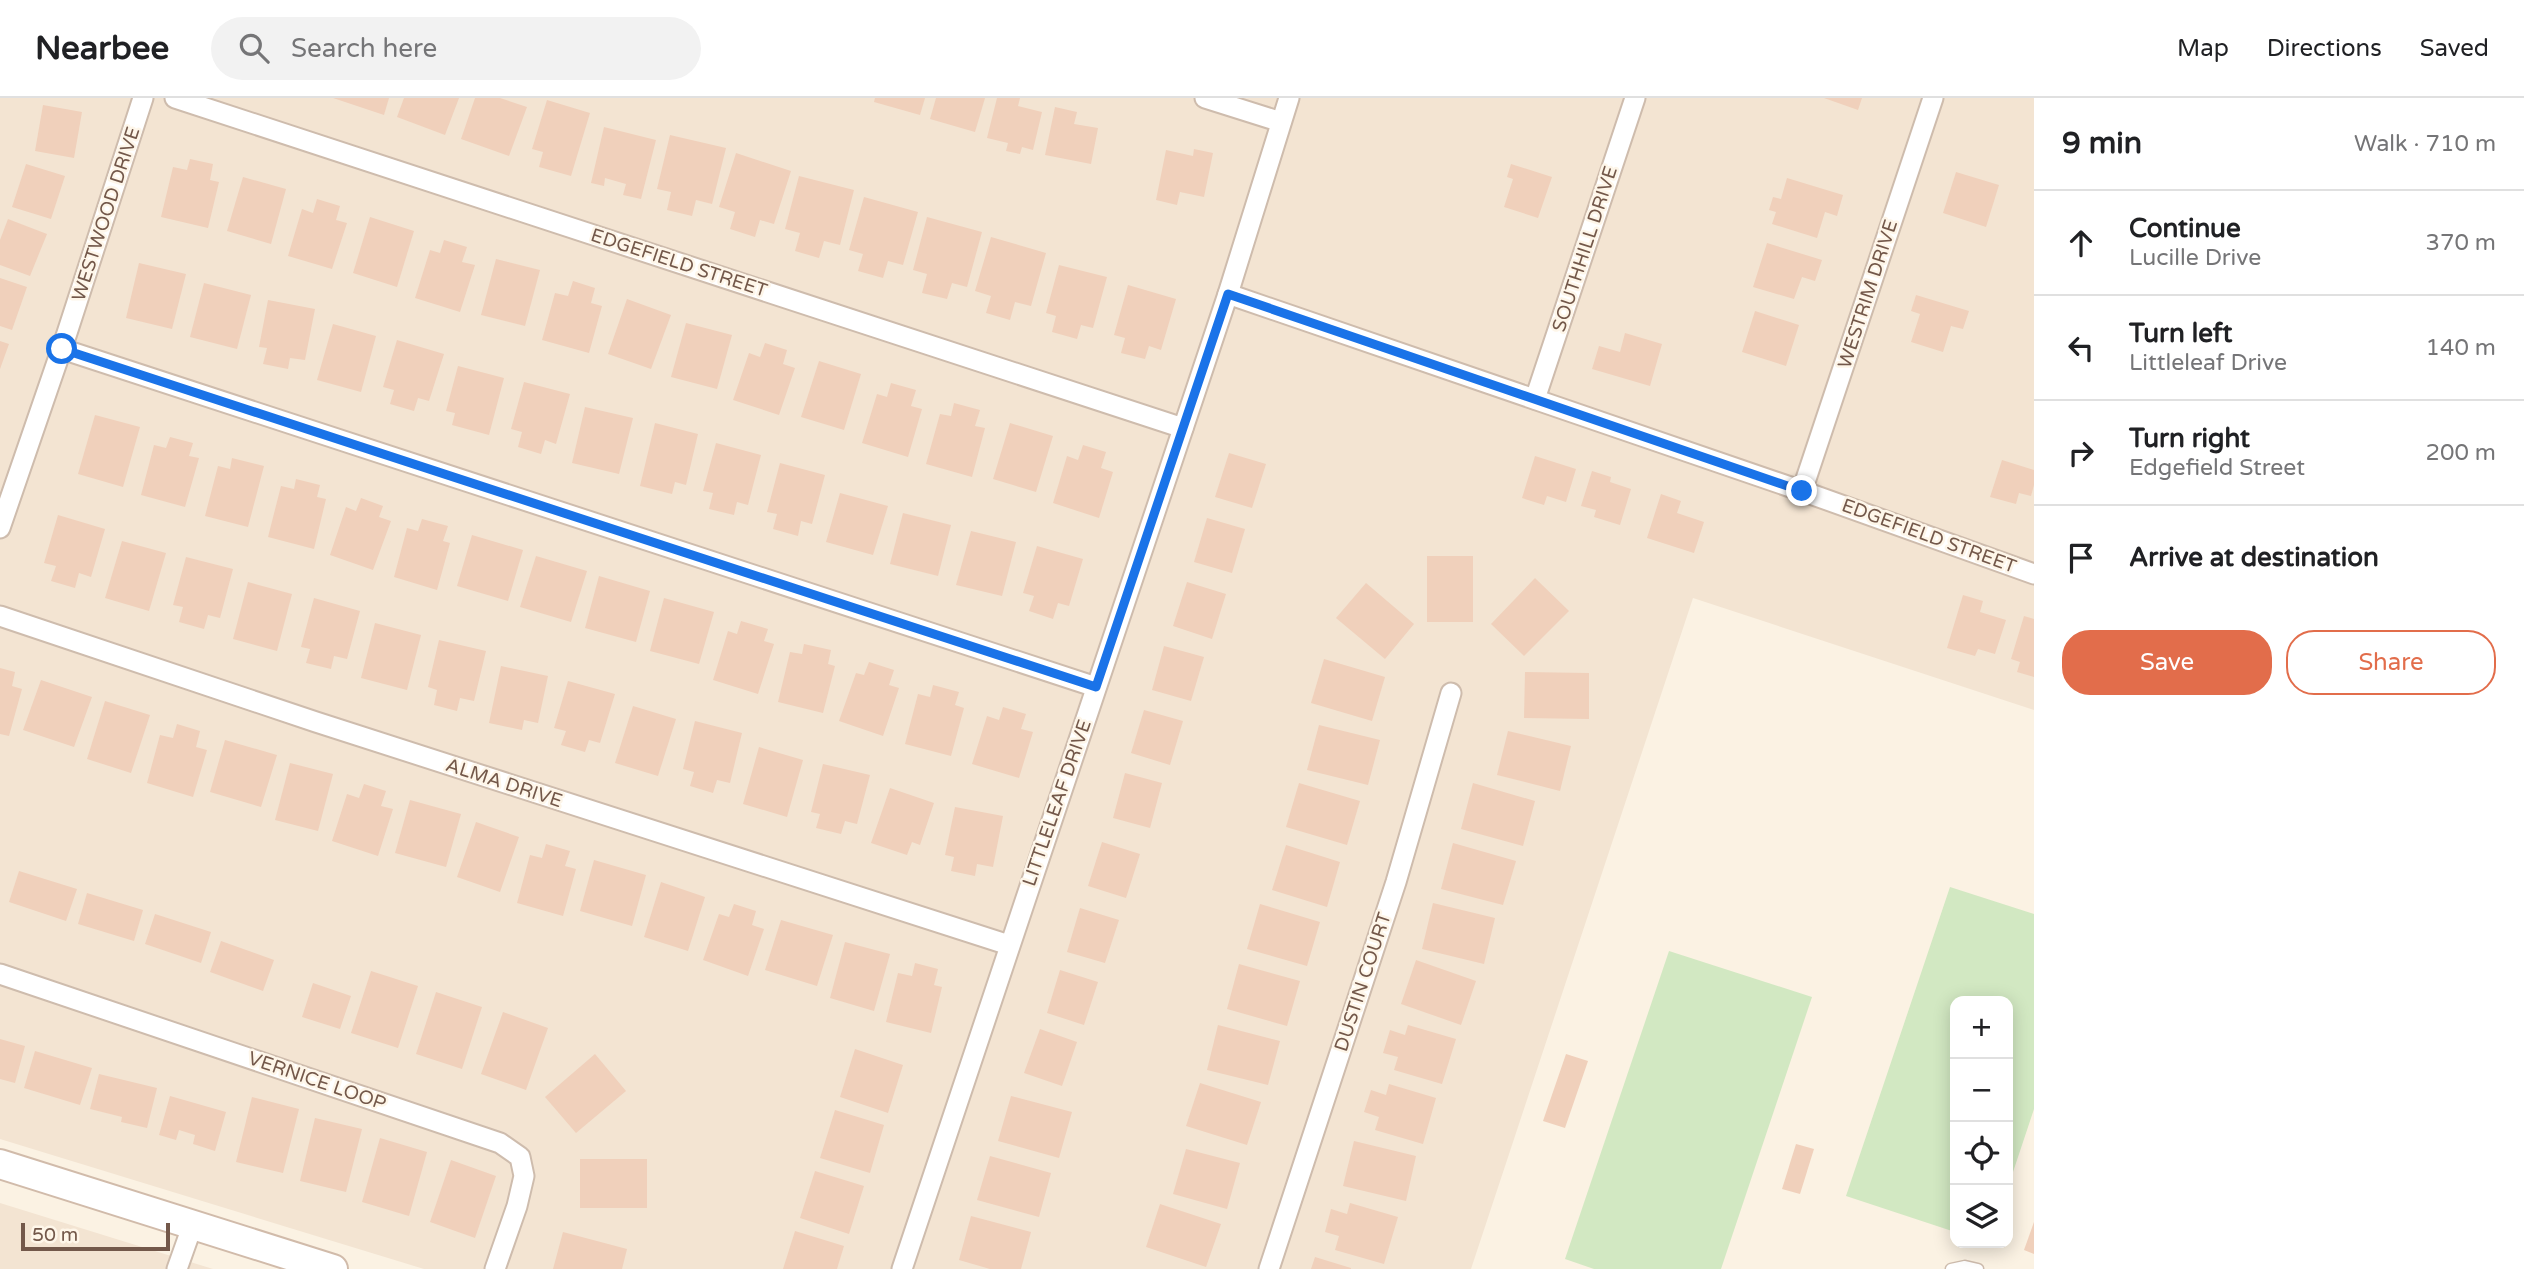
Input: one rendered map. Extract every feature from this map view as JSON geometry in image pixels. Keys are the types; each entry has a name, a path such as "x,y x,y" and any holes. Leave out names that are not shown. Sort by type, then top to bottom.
{"main road":[{"path":"0,1164 333,1269"}],"street":[{"name":"WESTWOOD DRIVE","path":"0,528 62,349 143,98"},
{"name":"EDGEFIELD STREET","path":"175,98 1183,428"},
{"path":"1205,98 1281,122"},
{"name":"LITTLELEAF DRIVE","path":"902,1269 1228,294 1289,98"},
{"name":"SOUTHHILL DRIVE","path":"1535,399 1634,98"},
{"name":"WESTRIM DRIVE","path":"1802,491 1933,98"},
{"name":"EDGEFIELD STREET","path":"1228,294 1802,491 2034,574"},
{"path":"62,349 1096,687"},
{"name":"ALMA DRIVE","path":"0,616 316,722 1009,945"},
{"name":"DUSTIN COURT","path":"1269,1269 1396,882 1451,693"},
{"name":"VERNICE LOOP","path":"0,974 500,1143 520,1157 524,1176 517,1206 495,1269"},
{"path":"177,1269 192,1224"}],"lane":[{"path":"1951,1269 1965,1266 1978,1269"}],"shaded area":[{"path":"0,98 2034,98 2034,710 1693,598 1471,1269 424,1269 0,1139"},
{"path":"0,1203 213,1269 0,1269"}],"green space":[{"path":"1950,887 2034,914 2034,1109 2013,1172 2013,996 1950,996 1950,1230 1846,1196"},
{"path":"1669,951 1812,997 1721,1269 1594,1269 1565,1259"}],"building":[{"path":"333,98 389,98 384,115"},
{"path":"404,98 459,98 445,135 397,117"},
{"path":"475,98 500,98 527,107 509,156 461,139"},
{"path":"875,98 925,98 920,115 874,102"},
{"path":"936,98 985,98 975,132 930,119"},
{"path":"997,98 1020,98 1018,106 1042,112 1033,150 1022,147 1020,154 1006,151 1008,143 987,138"},
{"path":"1824,98 1862,98 1858,110"},
{"path":"547,100 590,113 571,176 539,167 543,152 532,149"},
{"path":"43,105 82,112 74,158 35,151"},
{"path":"1055,107 1077,112 1074,124 1098,128 1091,164 1045,155"},
{"path":"604,127 656,140 641,199 623,195 626,184 605,178 604,186 591,183"},
{"path":"670,135 726,148 712,204 696,200 692,216 667,210 671,192 657,189"},
{"path":"1194,149 1213,153 1204,197 1180,192 1177,205 1156,200 1166,150 1193,156"},
{"path":"736,153 791,171 774,224 760,220 755,237 730,229 735,212 719,207"},
{"path":"190,159 213,164 210,180 219,182 208,228 161,217 173,167 187,170"},
{"path":"26,164 65,176 51,219 12,207"},
{"path":"1511,164 1552,177 1538,218 1504,207 1513,179 1507,177"},
{"path":"1956,172 1999,185 1986,227 1943,213"},
{"path":"799,176 854,190 840,245 824,241 819,258 795,251 800,233 785,229"},
{"path":"243,177 286,189 271,244 227,231"},
{"path":"1787,178 1843,195 1837,216 1825,212 1817,238 1772,224 1776,212 1769,210 1773,197 1781,199"},
{"path":"864,197 918,212 903,265 888,261 883,278 858,271 863,254 849,250"},
{"path":"317,199 340,206 336,220 347,223 332,269 288,256 302,209 313,213"},
{"path":"370,217 414,231 397,287 353,273"},
{"path":"927,217 982,232 967,287 952,283 947,299 922,293 927,274 913,270"},
{"path":"8,219 47,234 30,276 0,265 0,240"},
{"path":"991,237 1046,253 1031,306 1015,302 1010,320 986,313 991,296 975,291"},
{"path":"444,240 467,247 462,262 475,265 460,312 415,298 430,250 440,253"},
{"path":"1767,243 1822,260 1815,281 1802,277 1794,299 1753,287"},
{"path":"496,259 540,270 525,326 481,315"},
{"path":"139,263 186,274 172,329 126,318"},
{"path":"1059,265 1107,277 1093,328 1081,325 1077,339 1052,332 1056,316 1046,313"},
{"path":"0,278 27,287 12,330 0,326"},
{"path":"573,281 595,288 591,303 602,306 589,353 542,340 555,293 568,296"},
{"path":"204,283 251,295 237,349 190,337"},
{"path":"1128,285 1176,299 1161,350 1149,346 1145,359 1121,353 1125,338 1114,335"},
{"path":"1916,295 1969,311 1963,329 1951,326 1943,352 1911,342 1920,314 1911,311"},
{"path":"627,299 671,315 651,369 608,354"},
{"path":"268,300 315,309 305,360 290,358 288,369 263,364 267,348 259,347"},
{"path":"1755,311 1799,325 1786,366 1742,352"},
{"path":"686,323 732,335 717,389 671,377"},
{"path":"333,324 376,336 361,392 317,380"},
{"path":"1625,333 1662,344 1650,386 1592,369 1599,346 1620,352"},
{"path":"397,340 444,354 429,401 418,398 414,411 390,404 394,390 383,387"},
{"path":"0,341 9,344 0,369"},
{"path":"765,343 787,350 783,364 795,368 779,415 733,400 749,353 760,357"},
{"path":"819,361 861,374 844,430 801,417"},
{"path":"458,366 504,378 489,435 452,425 455,413 446,411"},
{"path":"524,382 570,394 556,444 545,440 541,454 518,447 522,432 511,429"},
{"path":"891,383 916,390 911,406 922,409 908,457 862,443 877,394 887,397"},
{"path":"954,403 980,410 975,426 985,428 972,477 926,464 940,414 951,416"},
{"path":"585,407 633,418 619,474 572,463"},
{"path":"95,415 140,427 123,487 78,474"},
{"path":"655,423 698,434 686,485 675,482 672,494 640,486"},
{"path":"1010,423 1053,436 1036,492 993,479"},
{"path":"170,437 193,443 189,456 199,458 185,507 141,495 154,445 166,448"},
{"path":"716,443 761,455 748,505 737,502 734,515 709,509 713,493 703,491"},
{"path":"1083,445 1106,452 1101,468 1113,472 1099,518 1053,503 1067,456 1078,460"},
{"path":"1229,453 1266,464 1252,508 1215,497"},
{"path":"1535,456 1576,469 1566,502 1547,496 1544,505 1522,498"},
{"path":"232,458 264,466 248,527 205,516 218,466 230,469"},
{"path":"2002,460 2034,470 2031,496 2019,493 2016,504 1990,497"},
{"path":"780,463 825,475 812,524 801,521 798,536 773,529 777,514 767,512"},
{"path":"1592,471 1611,477 1610,482 1631,489 1620,525 1594,517 1596,510 1581,506"},
{"path":"296,479 320,485 317,497 326,499 314,549 268,537 281,486 294,489"},
{"path":"840,493 888,506 873,555 826,542"},
{"path":"1661,494 1681,501 1677,513 1704,522 1694,553 1647,538"},
{"path":"361,498 383,506 379,517 391,521 373,570 330,555 346,507 356,511"},
{"path":"903,513 951,525 938,576 890,564"},
{"path":"58,515 105,529 91,577 79,573 75,588 51,581 56,566 44,563"},
{"path":"1207,518 1245,529 1232,573 1194,562"},
{"path":"422,519 448,526 443,541 450,543 437,590 394,577 407,528 418,531"},
{"path":"971,531 1016,542 1002,596 956,585"},
{"path":"472,535 523,550 508,601 457,586"},
{"path":"122,541 166,553 149,611 105,598"},
{"path":"1037,546 1083,559 1069,606 1058,603 1053,619 1029,611 1034,596 1023,593"},
{"path":"536,556 587,571 571,622 520,607"},
{"path":"1427,556 1473,556 1473,622 1427,622"},
{"path":"186,557 233,569 220,618 208,615 204,629 179,622 183,607 173,605"},
{"path":"599,576 650,591 636,642 585,628"},
{"path":"1535,578 1569,611 1524,656 1491,624"},
{"path":"248,582 292,594 277,651 233,639"},
{"path":"1187,582 1226,594 1212,639 1173,626"},
{"path":"1366,583 1414,624 1385,659 1336,618"},
{"path":"1963,595 1983,601 1980,612 2006,620 1995,654 1978,649 1975,656 1947,648"},
{"path":"314,598 360,611 347,659 334,656 331,669 306,663 310,649 301,647"},
{"path":"664,598 714,612 699,664 650,651"},
{"path":"2024,616 2034,619 2034,677 2017,672 2020,662 2011,659"},
{"path":"741,621 768,629 764,641 774,644 758,694 713,680 728,631 737,634"},
{"path":"375,623 421,635 407,690 361,678"},
{"path":"439,640 486,651 474,701 460,698 457,711 434,705 437,690 428,687"},
{"path":"804,644 831,650 828,664 835,666 823,713 778,702 790,652 802,654"},
{"path":"1164,646 1204,657 1191,701 1152,690"},
{"path":"1324,659 1385,677 1372,721 1311,703"},
{"path":"869,662 894,670 889,685 899,688 883,736 839,721 856,673 864,675"},
{"path":"501,666 548,676 538,723 524,720 522,730 489,723"},
{"path":"0,668 15,672 12,686 22,689 9,736 0,734"},
{"path":"1525,672 1589,673 1589,719 1524,718"},
{"path":"41,680 92,697 74,747 23,730"},
{"path":"568,681 615,694 600,743 589,740 585,752 561,745 566,731 554,728"},
{"path":"933,685 959,692 955,705 964,708 951,756 905,744 918,694 930,697"},
{"path":"105,701 150,715 131,773 87,759"},
{"path":"633,706 676,719 658,776 615,763"},
{"path":"1003,707 1026,714 1021,729 1033,732 1019,778 972,764 987,716 999,720"},
{"path":"1144,710 1183,721 1170,765 1131,753"},
{"path":"695,721 742,733 730,783 717,780 713,793 690,786 694,772 683,769"},
{"path":"177,724 200,731 196,747 207,750 193,797 147,783 160,735 173,738"},
{"path":"1319,725 1380,740 1368,785 1307,770"},
{"path":"1508,731 1571,746 1560,791 1497,775"},
{"path":"225,740 277,755 261,807 210,792"},
{"path":"759,747 803,760 787,817 743,804"},
{"path":"290,763 333,774 318,831 275,820"},
{"path":"823,764 870,775 857,824 845,821 841,834 816,828 820,814 811,812"},
{"path":"1125,773 1162,783 1150,828 1113,818"},
{"path":"1299,783 1360,801 1347,845 1286,827"},
{"path":"1473,783 1535,801 1523,846 1461,829"},
{"path":"364,784 386,791 381,806 393,809 378,856 332,841 347,794 359,798"},
{"path":"890,788 934,803 920,845 912,842 907,855 871,843"},
{"path":"410,800 461,814 446,867 395,853"},
{"path":"955,807 1003,816 993,867 977,864 975,876 951,871 954,857 945,855"},
{"path":"476,822 519,837 500,892 457,877"},
{"path":"1102,842 1140,854 1126,898 1088,886"},
{"path":"1453,843 1516,861 1503,905 1441,889"},
{"path":"546,844 570,851 565,866 576,869 563,916 517,903 530,855 542,858"},
{"path":"1286,845 1340,862 1327,907 1272,890"},
{"path":"594,860 646,875 632,926 580,911"},
{"path":"19,871 77,889 66,921 9,902"},
{"path":"661,882 705,897 688,951 644,937"},
{"path":"87,893 143,910 134,941 78,924"},
{"path":"1433,903 1495,918 1484,964 1422,949"},
{"path":"734,904 756,911 752,925 764,929 748,976 703,960 719,914 729,917"},
{"path":"1260,904 1320,922 1307,966 1247,949"},
{"path":"1080,908 1119,920 1105,963 1067,952"},
{"path":"155,914 211,932 201,963 145,944"},
{"path":"781,920 833,935 817,986 765,970"},
{"path":"221,941 274,960 263,991 210,972"},
{"path":"845,942 890,954 874,1011 830,998"},
{"path":"1416,960 1476,981 1461,1025 1401,1004"},
{"path":"915,963 938,969 934,985 942,987 931,1033 886,1022 898,973 912,976"},
{"path":"1239,964 1300,981 1287,1026 1227,1009"},
{"path":"1060,970 1098,982 1084,1025 1047,1013"},
{"path":"371,971 418,986 398,1048 351,1033"},
{"path":"313,983 351,996 340,1029 302,1017"},
{"path":"436,992 482,1007 462,1069 416,1054"},
{"path":"503,1012 548,1028 526,1090 481,1074"},
{"path":"1218,1025 1280,1041 1268,1085 1207,1070"},
{"path":"1408,1025 1456,1039 1442,1084 1394,1070 1398,1057 1383,1053 1390,1030 1405,1035"},
{"path":"1040,1029 1077,1042 1062,1086 1024,1073"},
{"path":"0,1039 25,1046 15,1083 0,1079"},
{"path":"855,1049 903,1065 888,1113 840,1097"},
{"path":"35,1051 92,1068 80,1105 24,1088"},
{"path":"595,1054 626,1091 576,1133 545,1097"},
{"path":"1566,1054 1588,1061 1565,1128 1543,1121"},
{"path":"99,1074 157,1088 147,1128 121,1122 122,1117 90,1109"},
{"path":"1200,1083 1261,1102 1247,1145 1186,1126"},
{"path":"1389,1084 1436,1098 1423,1144 1375,1130 1379,1117 1364,1112 1371,1090 1386,1095"},
{"path":"170,1096 226,1112 215,1151 193,1144 195,1135 179,1130 176,1140 159,1135"},
{"path":"1011,1096 1072,1112 1059,1158 998,1141"},
{"path":"252,1097 299,1109 283,1173 236,1162"},
{"path":"835,1110 884,1125 870,1173 820,1158"},
{"path":"315,1118 362,1129 346,1192 300,1181"},
{"path":"380,1138 427,1152 409,1216 362,1202"},
{"path":"1354,1141 1416,1156 1406,1201 1343,1186"},
{"path":"1796,1144 1814,1149 1800,1194 1782,1189"},
{"path":"1186,1149 1240,1163 1227,1209 1173,1194"},
{"path":"990,1156 1051,1173 1039,1217 977,1200"},
{"path":"580,1159 647,1159 647,1208 580,1208"},
{"path":"451,1160 496,1176 475,1238 430,1222"},
{"path":"815,1171 864,1186 849,1234 800,1218"},
{"path":"1350,1203 1398,1217 1384,1264 1335,1250 1339,1236 1325,1232 1331,1209 1347,1214"},
{"path":"1160,1204 1221,1224 1206,1267 1146,1247"},
{"path":"971,1216 1031,1232 1021,1269 990,1269 959,1260"},
{"path":"2034,1222 2034,1254 2024,1250"},
{"path":"795,1231 844,1246 837,1269 783,1269"},
{"path":"563,1232 627,1249 622,1269 553,1269"},
{"path":"1315,1257 1351,1268 1351,1269 1311,1269"}],"route":[{"path":"62,349 1096,687 1228,294 1802,491"}]}
